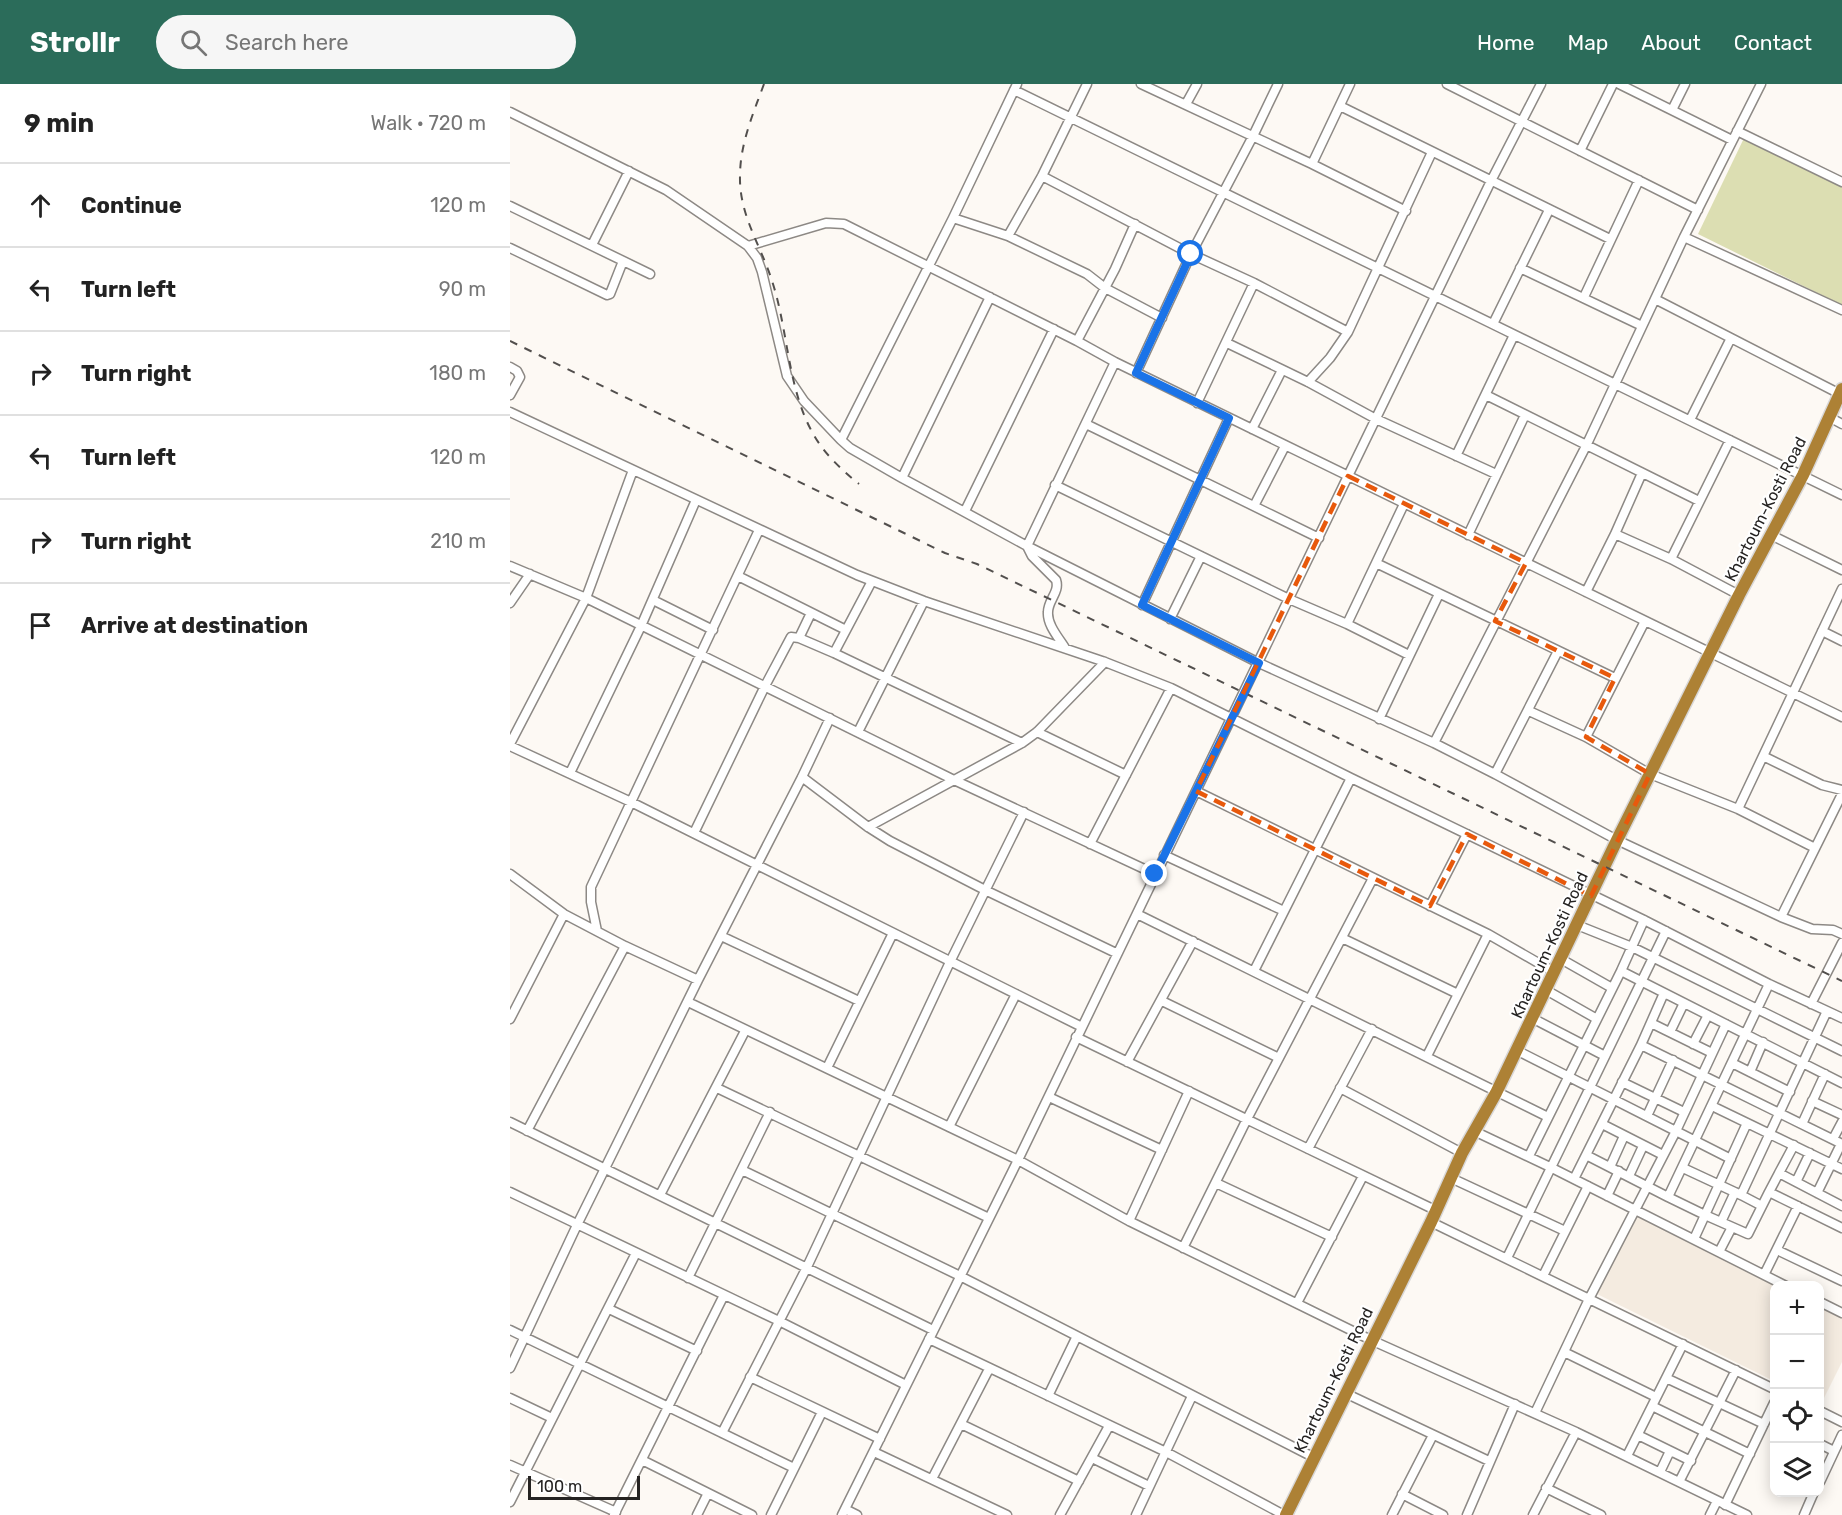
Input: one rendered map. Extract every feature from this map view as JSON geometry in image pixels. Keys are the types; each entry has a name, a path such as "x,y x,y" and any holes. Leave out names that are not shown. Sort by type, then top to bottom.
{"highway":[{"name":"Khartoum-Kosti Road","path":"1285,1515 1462,1153 1496,1093 1617,840 1710,653 1803,476 1841,392"}],"street":[{"path":"1008,236 1042,176 1087,84"},
{"path":"1141,84 1406,211"},
{"path":"1186,104 1197,84"},
{"path":"1136,373 1191,254 1278,84"},
{"path":"1312,164 1350,84"},
{"path":"1447,84 1465,88 1522,122 1698,210"},
{"path":"857,1515 844,1512 1049,1097 1116,953 1437,297 1491,181 1541,84"},
{"path":"1580,151 1614,84"},
{"path":"1618,84 1732,140"},
{"path":"1672,110 1685,84"},
{"path":"1434,743 1586,446 1684,237 1761,84"},
{"path":"841,441 1016,87 1071,118 1842,495"},
{"path":"1340,106 1610,239"},
{"path":"510,112 666,190 748,246 757,258 762,272 788,376 804,400 850,448 1027,546 1142,605 1259,663 1434,743 1617,840 1781,917 1812,929 1833,930 1842,934"},
{"path":"1737,131 1842,182"},
{"path":"1308,382 1330,358 1348,332 1432,152"},
{"path":"592,246 628,171"},
{"path":"1042,176 1191,254 1254,283 1348,332"},
{"path":"1584,297 1639,180"},
{"path":"510,206 650,274"},
{"path":"1492,324 1549,210"},
{"path":"953,218 1008,236 1087,274 1105,288 1162,318"},
{"path":"748,246 826,223 844,224 1054,329 1136,373 1842,717"},
{"path":"1077,341 1135,224"},
{"path":"1684,237 1842,310"},
{"path":"510,248 607,296 610,294 623,261"},
{"path":"1520,268 1642,326"},
{"path":"1197,402 1254,283"},
{"path":"902,478 990,297"},
{"path":"1655,299 1841,392"},
{"path":"964,511 1054,329"},
{"path":"1456,456 1514,335"},
{"path":"1690,420 1731,338"},
{"path":"1227,343 1308,382 1376,419 1496,474"},
{"path":"1027,546 1115,362"},
{"path":"510,367 517,370 520,377 510,395"},
{"path":"1252,429 1282,370"},
{"path":"1486,395 1699,501"},
{"path":"510,411 759,530 872,581 1106,662 1171,688 1644,920 1811,1005 1842,1018"},
{"path":"1468,535 1526,415"},
{"path":"1829,417 1842,424"},
{"path":"1142,605 1229,418"},
{"path":"1086,424 1319,538"},
{"path":"1671,559 1730,440"},
{"path":"1254,506 1285,446"},
{"path":"633,470 586,598 510,745 694,833 1082,1027"},
{"path":"1586,592 1642,473"},
{"path":"1055,485 1409,655"},
{"path":"570,773 653,600 696,500"},
{"path":"1347,624 1404,504"},
{"path":"597,931 591,902 591,887 759,530"},
{"path":"1615,534 1671,559 1739,595"},
{"path":"1771,535 1842,570"},
{"path":"1027,546 1032,556 1056,580 1058,585 1048,608 1048,617 1065,648"},
{"path":"1170,619 1201,556"},
{"path":"1376,564 1615,678"},
{"path":"510,566 586,598 954,780 1155,874"},
{"path":"510,603 530,574"},
{"path":"738,576 846,630"},
{"path":"834,654 872,581"},
{"path":"1738,809 1842,589"},
{"path":"1379,719 1439,594"},
{"path":"653,600 713,630"},
{"path":"858,732 924,600"},
{"path":"799,638 811,613"},
{"path":"1587,737 1645,621"},
{"path":"1822,631 1842,641"},
{"path":"694,833 789,639 799,638 1022,743"},
{"path":"1495,774 1558,651"},
{"path":"868,827 1022,743 1037,732 1106,662"},
{"path":"1090,844 1171,688"},
{"path":"1529,711 1587,737 1650,774 1738,809 1815,848"},
{"path":"510,1368 577,1225 830,718"},
{"path":"1037,732 1126,775"},
{"path":"1763,756 1822,785 1842,792 1781,917"},
{"path":"802,777 890,841 1116,953"},
{"path":"1254,971 1352,778"},
{"path":"1196,791 1488,934 1554,972"},
{"path":"722,1433 807,1267 950,962 1024,812"},
{"path":"1430,906 1467,834"},
{"path":"1164,855 1284,911"},
{"path":"510,874 564,914 698,980"},
{"path":"1183,1248 1247,1119 1373,878"},
{"path":"510,1019 564,914"},
{"path":"1137,914 1548,1117"},
{"path":"1528,1156 1569,1077 1644,920"},
{"path":"1577,926 1632,947 1842,1051"},
{"path":"1507,1258 1666,931"},
{"path":"827,1068 893,933"},
{"path":"1427,1056 1488,934"},
{"path":"720,936 859,1001"},
{"path":"1342,938 1458,994"},
{"path":"1127,1062 1193,941"},
{"path":"1811,1005 1842,943"},
{"path":"527,1131 625,946"},
{"path":"1561,959 1612,988"},
{"path":"1621,971 1842,1083"},
{"path":"1668,1197 1769,984"},
{"path":"1545,990 1597,1019"},
{"path":"1574,1179 1641,1045 1664,993"},
{"path":"949,1127 1016,994"},
{"path":"1162,1001 1279,1058"},
{"path":"688,1002 1018,1160 1129,1221 1371,1340 1576,1432 1747,1515"},
{"path":"1670,1032 1684,1003"},
{"path":"1721,1222 1770,1134 1827,1011"},
{"path":"1693,1044 1708,1015"},
{"path":"1532,1018 1605,1056"},
{"path":"1651,1023 1712,1053"},
{"path":"1535,1413 1589,1299 1676,1131 1726,1024"},
{"path":"1308,1149 1372,1029"},
{"path":"660,1195 745,1031"},
{"path":"1076,1037 1363,1176 1507,1258 1770,1387"},
{"path":"1750,1072 1764,1042"},
{"path":"1641,1045 1842,1144 1817,1193"},
{"path":"1516,1050 1731,1159"},
{"path":"1647,1116 1673,1060"},
{"path":"1732,1063 1790,1092"},
{"path":"1802,1124 1825,1074"},
{"path":"1622,1082 1684,1112"},
{"path":"717,1088 989,1218"},
{"path":"1340,1088 1462,1153"},
{"path":"1129,1221 1189,1091"},
{"path":"1049,1097 1162,1150"},
{"path":"1812,1101 1842,1116"},
{"path":"1712,1106 1842,1169"},
{"path":"688,1278 770,1112"},
{"path":"510,1122 933,1330"},
{"path":"1833,1139 1842,1122"},
{"path":"1694,1239 1747,1123"},
{"path":"1602,1124 1663,1155"},
{"path":"1474,1131 1776,1281"},
{"path":"1610,1167 1624,1136"},
{"path":"1586,1155 1668,1197 1748,1234 1794,1145"},
{"path":"1629,1176 1643,1146"},
{"path":"1796,1182 1810,1153"},
{"path":"1683,1168 1762,1206"},
{"path":"742,1170 960,1276 1313,1457"},
{"path":"1607,1196 1619,1171"},
{"path":"1779,1173 1841,1203"},
{"path":"1297,1303 1363,1176"},
{"path":"1451,1178 1565,1231"},
{"path":"1216,1183 1332,1238"},
{"path":"1543,1276 1588,1186"},
{"path":"510,1192 779,1321 906,1386"},
{"path":"1769,1192 1842,1228"},
{"path":"1764,1275 1797,1206"},
{"path":"1719,1252 1732,1227"},
{"path":"1777,1250 1842,1281"},
{"path":"510,1502 636,1253"},
{"path":"510,1465 615,1513 724,1295"},
{"path":"1824,1304 1842,1313"},
{"path":"609,1310 697,1351"},
{"path":"510,1330 794,1468"},
{"path":"1047,1396 1077,1336"},
{"path":"929,1339 1166,1452 1285,1515"},
{"path":"1627,1456 1683,1344"},
{"path":"1564,1352 1656,1397"},
{"path":"932,1479 989,1369"},
{"path":"1680,1482 1736,1370"},
{"path":"750,1377 880,1439"},
{"path":"1666,1378 1719,1403 1769,1422 1725,1505"},
{"path":"1345,1393 1490,1461"},
{"path":"1140,1514 1149,1486 1192,1396"},
{"path":"510,1398 552,1418"},
{"path":"1467,1515 1515,1404"},
{"path":"1652,1406 1750,1454"},
{"path":"771,1515 822,1412"},
{"path":"1824,1413 1842,1422"},
{"path":"961,1424 1079,1481"},
{"path":"1060,1515 1109,1426"},
{"path":"1533,1515 1576,1432"},
{"path":"1392,1515 1433,1435"},
{"path":"1638,1435 1691,1461"},
{"path":"1824,1473 1842,1435"},
{"path":"1824,1446 1834,1451"},
{"path":"1660,1472 1670,1451"},
{"path":"874,1452 932,1479 991,1512 1007,1515"},
{"path":"1092,1458 1149,1486"},
{"path":"642,1460 752,1515"},
{"path":"1546,1488 1601,1515"},
{"path":"697,1515 708,1493"},
{"path":"1402,1494 1443,1515"},
{"path":"1804,1515 1812,1497"},
{"path":"1710,1515 1717,1501"}],"highlighted area":[{"path":"1348,476 1526,563 1495,621 1615,678 1586,737 1650,774 1591,896 1467,834 1430,906 1196,791"}],"shaded area":[{"path":"1634,1214 1772,1281 1770,1379 1595,1293"},
{"path":"1824,1307 1842,1316 1842,1362 1824,1398"}],"green space":[{"path":"1745,136 1842,183 1842,305 1698,234"}],"railway":[{"path":"764,84 742,152 740,176 743,205 773,284 792,374 805,417 815,437 829,456 859,484"},
{"path":"510,341 945,553 977,564 1842,981"}],"route":[{"path":"1155,874 1259,663 1142,605 1229,418 1136,373 1191,254"}]}
